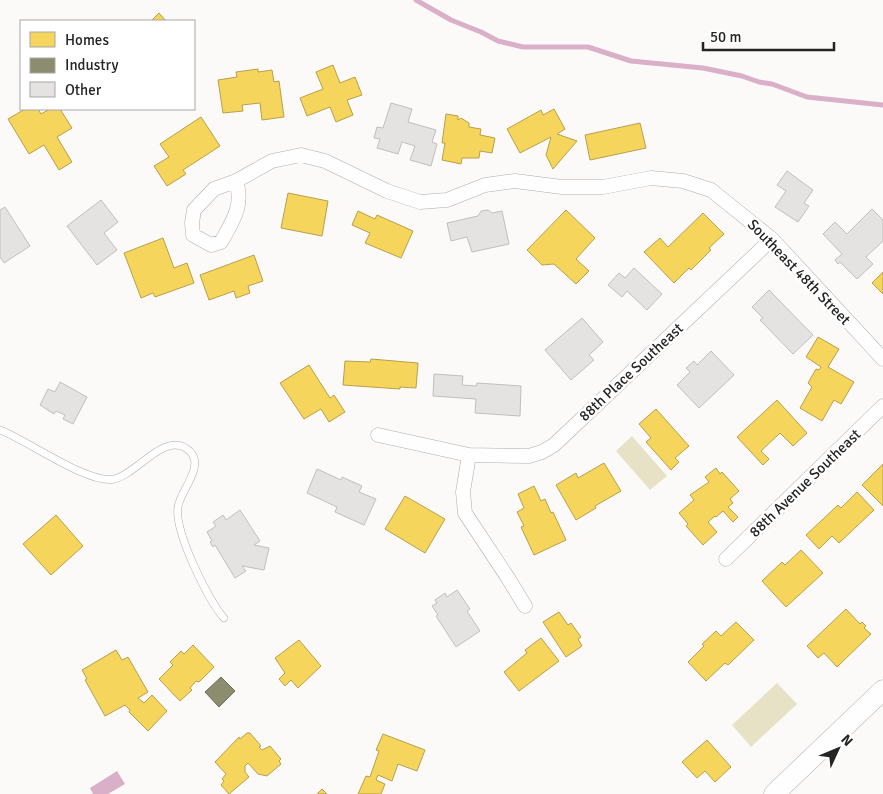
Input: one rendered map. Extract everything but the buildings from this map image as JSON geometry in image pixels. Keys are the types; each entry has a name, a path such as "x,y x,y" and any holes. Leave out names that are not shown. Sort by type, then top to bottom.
{"main road":[{"path":"774,794 883,690"}],"street":[{"name":"Southeast 48th Street","path":"236,181 240,191 237,214 221,242 211,245 193,235 194,210 214,189 236,181 272,160 301,155 325,161 387,191 420,202 448,200 485,186 515,181 562,186 602,187 651,178 683,181 711,190 735,207 772,239 883,359"},
{"name":"88th Place Southeast","path":"378,435 469,455 529,456 542,452 554,445 772,239"},
{"name":"88th Avenue Southeast","path":"726,559 883,406"},
{"path":"469,455 463,492 465,513 525,606"}],"lane":[{"path":"0,430 99,479 114,480 165,447 174,445 184,447 192,453 195,462 178,508 179,521 190,556 216,609 224,618"}],"shaded area":[{"path":"632,436 667,476 650,490 616,451"},
{"path":"777,683 797,704 751,747 732,725"},
{"path":"117,771 125,784 108,794 93,794 90,788"}],"waterway":[{"path":"416,0 451,20 498,41 523,47 588,47 631,61 703,68 742,76 772,84 807,97 883,105"}]}
